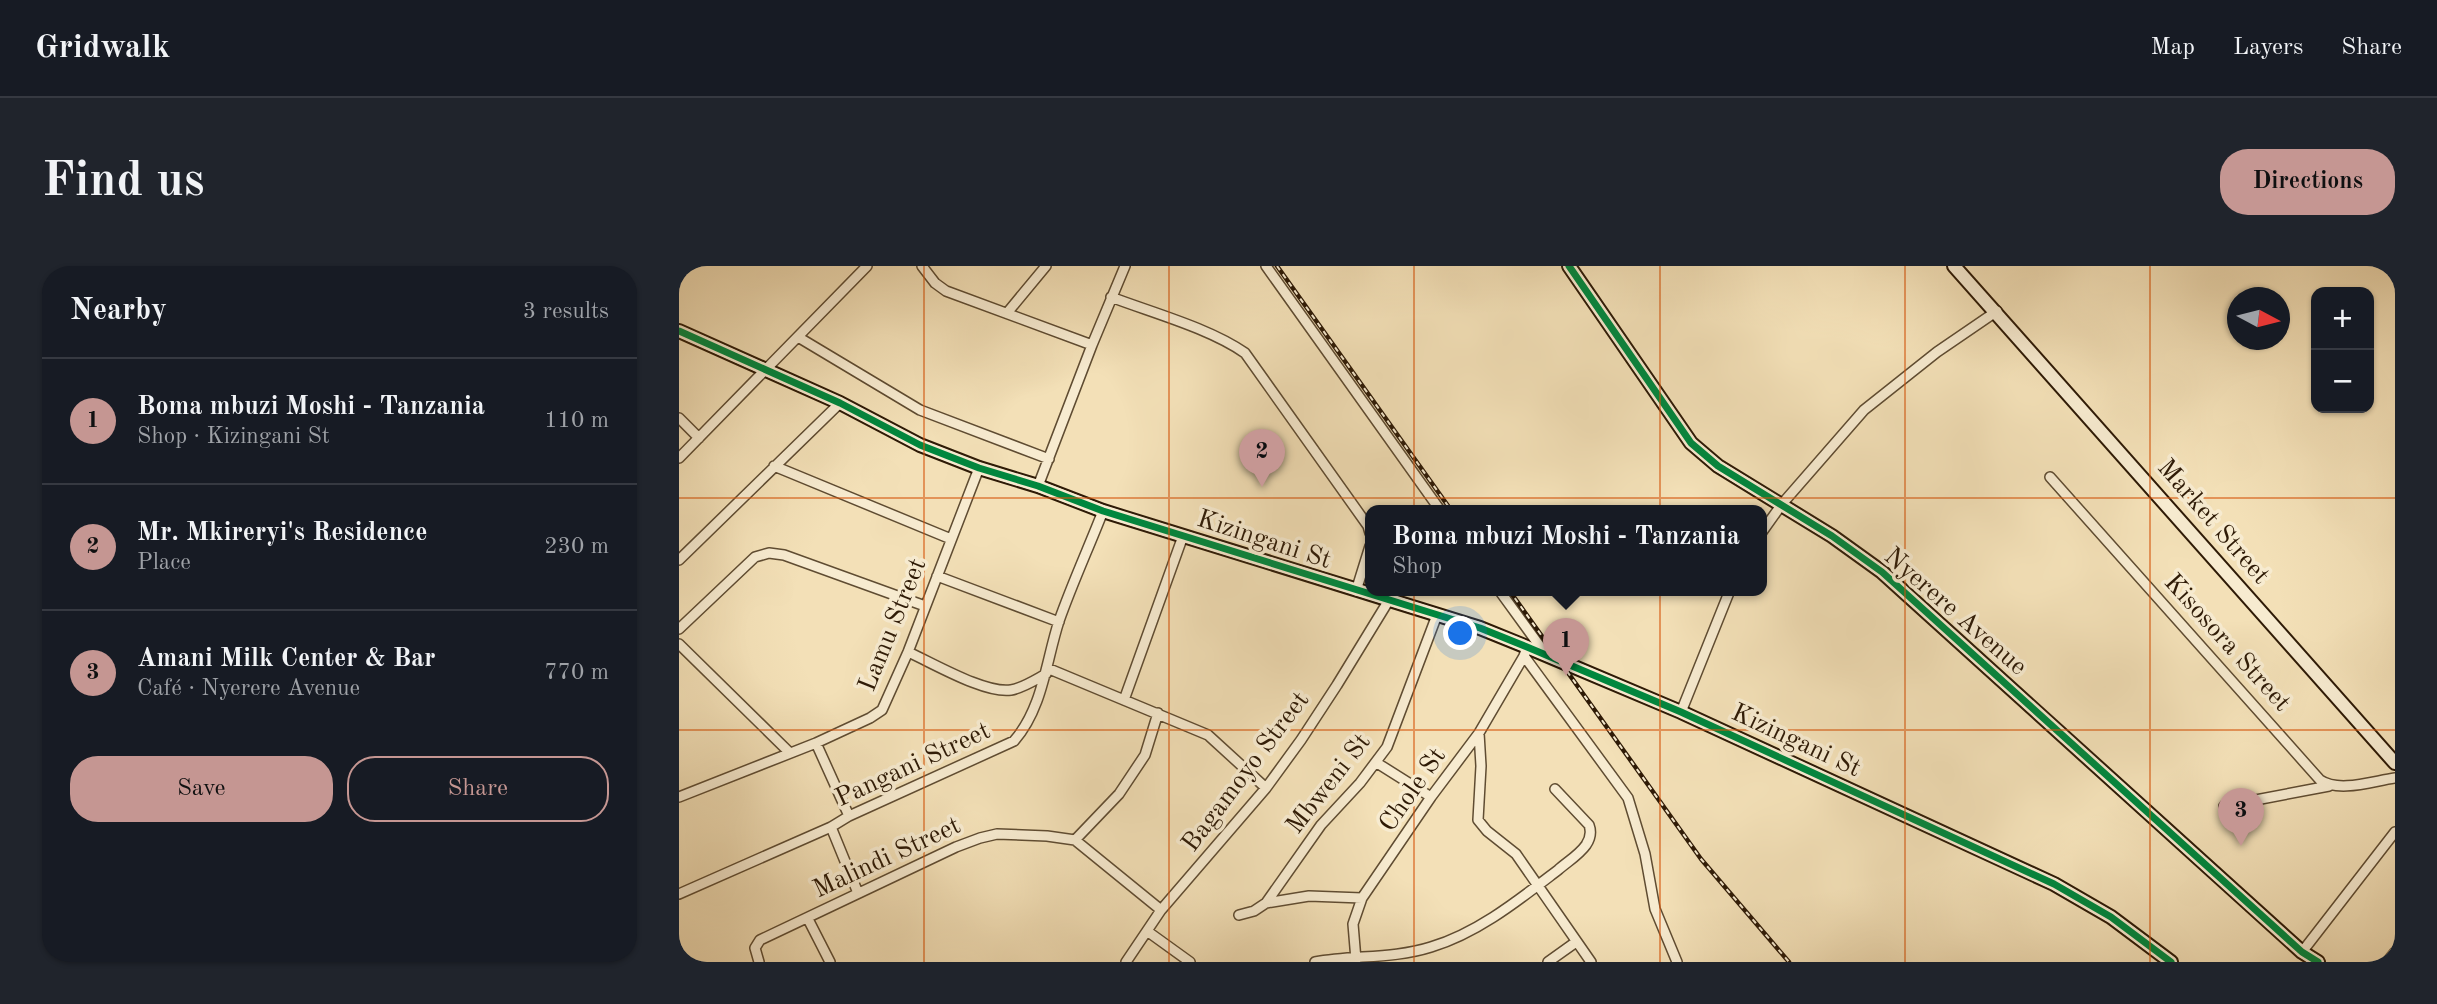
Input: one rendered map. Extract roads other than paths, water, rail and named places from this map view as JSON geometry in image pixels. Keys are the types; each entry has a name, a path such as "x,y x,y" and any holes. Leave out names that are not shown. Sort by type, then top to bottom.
{"street":[{"path":"679,458 867,266"},
{"path":"922,266 935,283 946,291 1091,345"},
{"path":"1007,313 1046,266"},
{"path":"1038,486 1091,345 1125,266"},
{"path":"1266,266 1436,505"},
{"name":"Nyerere Avenue","path":"1569,266 1691,443 1718,466 1782,504 1882,572 2302,952 2318,962"},
{"name":"Market Street","path":"1954,266 1997,311 2395,763"},
{"path":"1111,297 1178,322 1245,353 1365,522"},
{"path":"1767,525 1864,410 1937,352 1997,311"},
{"name":"Kizingani St","path":"679,331 840,403 920,445 979,468 1038,486 1103,511 1365,593"},
{"path":"798,337 920,410 1049,459"},
{"path":"679,560 840,403"},
{"path":"679,418 699,438"},
{"path":"774,466 951,539"},
{"name":"Lamu Street","path":"679,797 816,743 882,710 908,652 979,468"},
{"name":"Kisosora Street","path":"2050,477 2320,780 2329,786"},
{"name":"Pangani Street","path":"679,894 831,827 1014,741 1028,722 1047,671 1059,622 1103,511"},
{"path":"1124,700 1183,536"},
{"path":"679,629 755,557 769,552 925,606"},
{"path":"1356,591 1365,562"},
{"path":"937,576 1059,622"},
{"name":"Kizingani St","path":"1374,596 1437,615 1526,651 1545,654 1681,712 2054,884 2111,917 2171,962"},
{"path":"1503,596 1545,654"},
{"path":"1681,712 1728,596"},
{"name":"Bagamoyo Street","path":"1126,962 1161,910 1266,788 1337,685 1389,600"},
{"name":"Mbweni St","path":"1266,903 1321,825 1377,762 1394,732 1437,615"},
{"path":"679,644 789,752"},
{"path":"1526,651 1628,798 1645,854 1655,909 1677,962"},
{"name":"Chole St","path":"1356,959 1353,924 1362,898 1431,797 1479,733 1526,651"},
{"path":"908,652 998,691 1017,689 1047,671 1124,700 1217,741 1266,788"},
{"path":"1158,713 1145,755 1119,794 1075,840 1161,910"},
{"path":"1479,733 1481,766 1478,820 1515,854 1591,962"},
{"path":"816,743 849,817"},
{"path":"1377,762 1431,797"},
{"path":"2224,806 2329,786 2395,778"},
{"path":"1315,962 1402,955 1446,942 1500,912 1537,886 1583,849 1590,836 1589,825 1555,789"},
{"path":"831,827 858,893"},
{"path":"2293,962 2395,832"},
{"name":"Malindi Street","path":"759,962 755,948 760,940 980,838 997,834 1075,840"},
{"path":"1238,915 1254,911 1278,899 1309,896 1362,898"},
{"path":"808,919 830,962"},
{"path":"1147,932 1190,962"},
{"path":"1548,962 1576,942"},
{"path":"2387,962 2395,952"}],"railway":[{"path":"1277,266 1447,505"},
{"path":"1513,596 1701,859 1789,962"}],"place":[{"name":"Mr. Mkireryi's Residence","path":"1262,487"},
{"name":"Boma mbuzi Moshi - Tanzania","path":"1566,676"},
{"name":"Amani Milk Center & Bar","path":"2241,846"}]}
